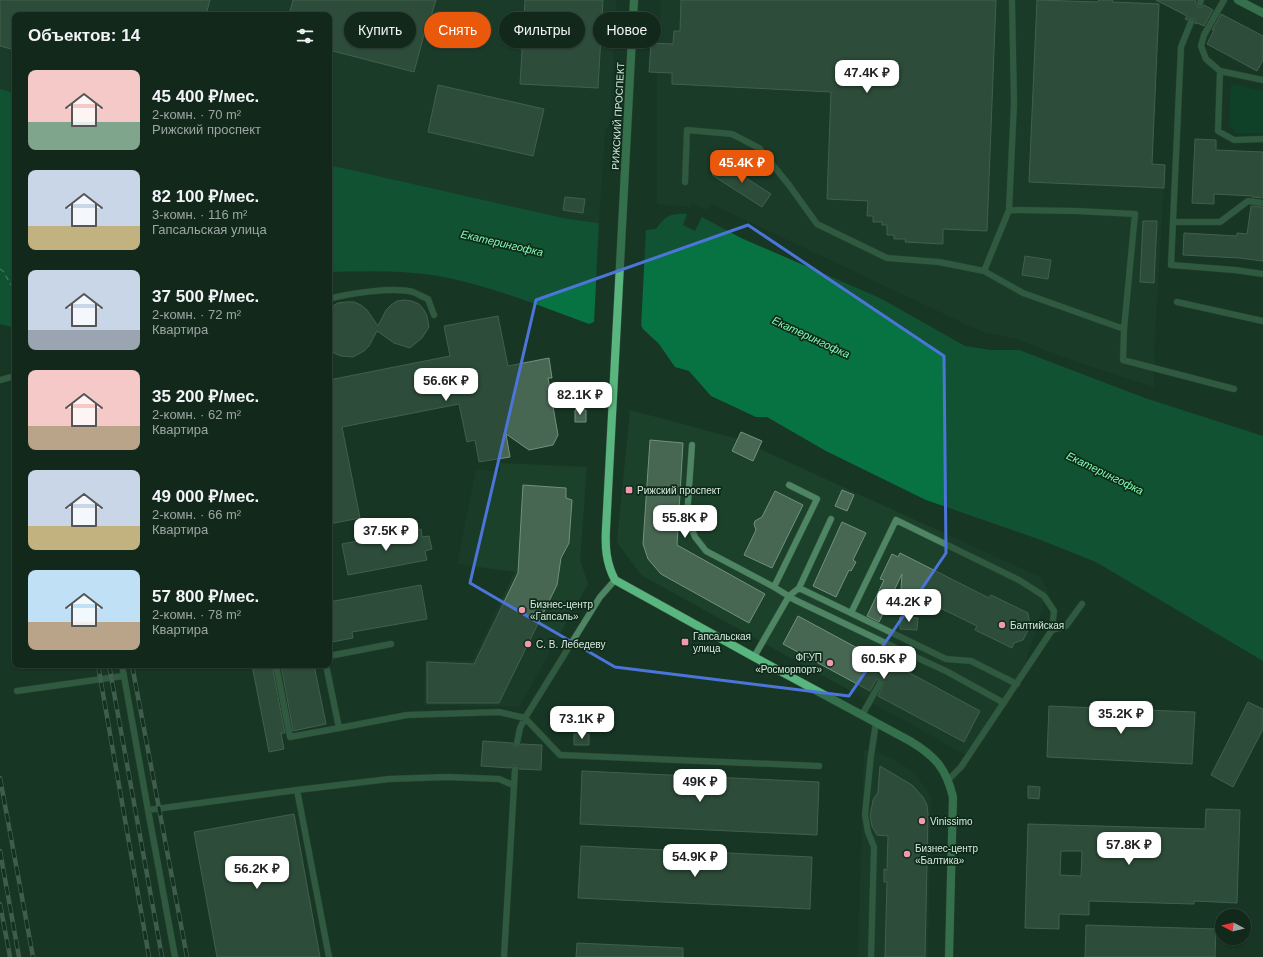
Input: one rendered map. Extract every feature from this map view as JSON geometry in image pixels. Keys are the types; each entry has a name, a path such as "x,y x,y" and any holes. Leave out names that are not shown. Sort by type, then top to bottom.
{"street":[{"name":"РИЖСКИЙ ПРОСПЕКТ","path":"615,580 609,569 606,545 622,209 634,0"},
{"path":"1238,0 1263,13"},
{"path":"615,580 926,750 936,760 949,779 953,796 954,812 949,957"}],"lane":[{"path":"984,271 1009,210 1014,103 1012,0"},
{"path":"1224,0 1204,35 1201,46 1206,59 1220,71 1263,80"},
{"path":"1191,22 1181,47 1171,265 1235,270 1263,274"},
{"path":"1220,71 1218,131 1234,140 1263,139"},
{"path":"685,182 687,130 732,134 759,148 789,185 817,224 887,258 939,262 984,271 1023,293 1124,329"},
{"path":"1173,222 1220,222 1248,201 1263,203"},
{"path":"1009,210 1135,214 1124,329 1123,360 1234,389"},
{"path":"332,298 342,295 390,290 413,292 428,299 434,315"},
{"path":"1177,302 1263,321"},
{"path":"0,380 12,377"},
{"path":"692,445 687,517 694,537 706,551 789,596 946,671 1004,703"},
{"path":"774,587 817,499 789,485"},
{"path":"754,657 789,596 799,588 832,518"},
{"path":"851,613 896,520 1019,580 1044,596 1054,611 1052,630 961,767 949,779"},
{"path":"517,743 520,728 525,718 600,597 615,580"},
{"path":"799,588 946,659 971,661 1016,684"},
{"path":"1052,630 1066,626 1082,604"},
{"path":"332,655 391,644"},
{"path":"885,673 898,649"},
{"path":"122,668 175,957"},
{"path":"277,668 290,737 407,715 499,712 525,718 560,755 819,766"},
{"path":"327,668 340,728"},
{"path":"17,691 123,676"},
{"path":"862,715 880,683"},
{"path":"872,957 874,847 868,832 865,815 871,754 876,723"},
{"path":"504,957 515,769"},
{"path":"148,810 389,779 447,777 499,779 513,785"},
{"path":"298,790 329,957"}],"highlighted area":[{"path":"748,225 944,356 946,553 849,696 615,667 470,583 536,300"}],"shaded area":[{"path":"0,0 616,0 615,12 593,12 593,48 614,48 610,124 605,130 599,223 563,218 332,166 332,12 12,12 12,92 0,89"},
{"path":"661,0 1162,0 1159,7 1152,164 1165,165 1155,336 1154,387 1080,363 1013,338 982,332 712,204 707,210 692,203 690,207 657,204 657,72 649,72 651,48 661,48"},
{"path":"1231,84 1263,91 1263,133 1236,133 1229,125"},
{"path":"630,410 738,439 1040,577 1048,591 1024,666 966,755 641,575 617,542"},
{"path":"500,463 587,467 580,560 588,584 519,707 424,705 425,660 472,661 515,572 457,564 476,469 500,472"},
{"path":"864,750 879,753 895,760 915,773 931,797 928,957 858,957"}],"water":[{"path":"0,89 12,92 12,327 0,324"},
{"name":"Екатерингофка","path":"332,166 563,218 646,230 656,229 662,221 669,216 687,214 683,225 695,231 702,217 741,238 880,298 965,346 991,350 1019,350 1145,398 1263,436 1263,661 1096,562 1038,539 926,500 826,451 767,417 756,417 711,396 689,371 675,367 659,344 643,329 641,325 594,322 589,324 492,289 452,279 419,273 368,271 332,272"}],"pier":[{"path":"599,221 646,228 641,329 640,327 594,324"}],"building":[{"path":"0,0 210,0 207,12 12,12 12,49 0,46"},
{"path":"293,0 436,0 432,12 424,12 424,34 414,72 332,51 332,12 290,12"},
{"path":"525,0 603,0 602,12 593,12 593,48 600,48 598,88 520,84 522,48 585,48 585,12 524,12"},
{"path":"681,0 996,0 987,231 943,229 943,244 905,242 906,239 894,239 894,235 887,235 887,225 882,225 882,222 873,222 873,216 867,216 868,201 827,199 831,92 672,84 672,73 649,72 651,48 661,48 661,43 673,44 674,31 680,31"},
{"path":"1037,0 1097,2 1099,0 1113,0 1112,2 1159,4 1152,164 1165,165 1164,188 1029,182"},
{"path":"1156,0 1194,0 1196,1 1198,7 1204,5 1213,10 1204,26 1197,23 1195,24 1195,20 1192,18 1187,20 1185,19 1187,16"},
{"path":"1221,14 1263,36 1263,60 1257,71 1207,44 1214,30 1212,30"},
{"path":"438,85 544,109 533,156 428,132"},
{"path":"1195,139 1216,140 1216,150 1263,152 1263,198 1214,194 1214,204 1192,203"},
{"path":"721,162 771,194 762,207 712,175"},
{"path":"565,197 585,199 583,213 563,210"},
{"path":"1251,206 1263,207 1263,261 1183,255 1184,233 1237,236 1237,233 1247,234"},
{"path":"1143,221 1157,221 1154,283 1140,282"},
{"path":"1025,256 1051,260 1048,279 1022,275"},
{"path":"405,300 419,304 427,316 429,327 422,338 410,348 394,343 377,331 369,346 364,351 353,357 341,356 332,351 332,306 338,303 354,302 367,310 378,326 386,310 397,301"},
{"path":"498,316 508,366 549,358 552,378 548,378 558,435 553,445 529,450 506,434 510,457 479,462 475,440 467,442 459,404 342,427 360,518 332,523 332,379 450,356 444,326"},
{"path":"575,410 586,410 586,422 575,422"},
{"path":"741,432 762,441 753,461 732,451"},
{"path":"650,440 683,443 677,545 765,594 749,623 661,574 648,559 643,544"},
{"name":"Бизнес-центр «Гапсаль»","path":"523,485 566,488 566,498 572,500 569,543 561,558 557,585 499,703 427,703 427,662 474,664 518,573"},
{"path":"842,490 854,495 847,511 835,506"},
{"path":"775,491 803,505 772,568 744,555 756,530 754,524 755,521 762,517"},
{"path":"842,522 866,533 853,560 856,562 851,571 849,570 836,597 813,586"},
{"path":"421,529 422,537 429,536 432,549 425,551 427,560 348,575 342,544"},
{"path":"900,553 989,598 991,595 1028,613 1030,626 1023,640 1014,643 1012,648 975,630 977,626 901,589 902,574 879,622 867,616 884,580 880,579 892,554 898,557"},
{"path":"421,585 427,619 352,632 353,638 332,642 332,601"},
{"path":"798,616 885,663 881,673 883,677 888,677 893,668 895,669 897,666 980,711 964,742 878,696 884,683 882,679 876,680 870,691 783,644"},
{"path":"900,617 918,618 917,630 900,629"},
{"path":"253,668 273,668 285,733 281,733 284,749 269,752"},
{"path":"282,668 315,668 326,724 293,731"},
{"path":"1248,702 1263,709 1263,729 1233,787 1211,775"},
{"path":"1049,706 1195,712 1192,764 1047,757"},
{"path":"574,734 589,734 589,745 574,745"},
{"path":"483,741 513,743 514,746 517,747 521,744 542,745 541,770 519,769 516,765 513,765 511,768 481,766"},
{"name":"Бизнес-центр «Балтика»","path":"880,766 912,785 923,797 927,805 925,957 885,957 887,882 884,882 884,869 887,870 888,836 877,835 872,826 870,816 873,800 878,792"},
{"path":"582,771 819,782 817,835 580,824"},
{"path":"1028,786 1040,787 1039,799 1028,798"},
{"path":"1206,809 1240,810 1237,903 1194,901 1194,904 1089,901 1089,915 1059,914 1059,929 1025,928 1028,824 1205,829","holes":["1061,851 1082,851 1081,876 1060,875"]},
{"path":"294,814 320,957 217,957 194,832"},
{"path":"581,846 812,857 810,909 578,898"},
{"path":"1086,925 1215,929 1215,957 1085,957"},
{"path":"577,943 683,948 683,957 576,957"}],"ferry route":[{"path":"0,269 3,271 12,287"}],"railway":[{"path":"99,668 149,957"},
{"path":"110,668 162,957"},
{"path":"133,668 187,957"},
{"path":"0,778 33,957"},
{"path":"0,851 19,957"},
{"path":"0,904 10,957"}],"place":[{"name":"Рижский проспект","path":"629,490"},
{"name":"Бизнес-центр «Гапсаль»","path":"522,610"},
{"name":"Балтийская","path":"1002,625"},
{"name":"Гапсальская улица","path":"685,642"},
{"name":"С. В. Лебедеву","path":"528,644"},
{"name":"ФГУП «Росморпорт»","path":"830,663"},
{"name":"Vinissimo","path":"922,821"},
{"name":"Бизнес-центр «Балтика»","path":"907,854"}]}
